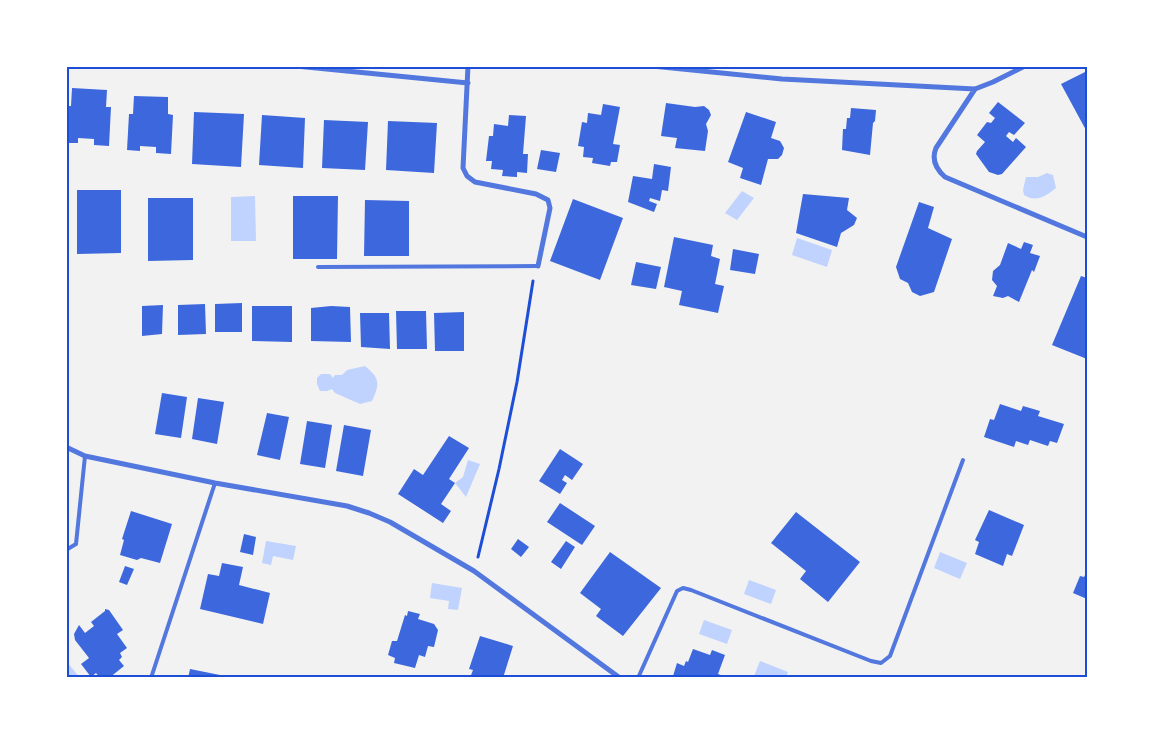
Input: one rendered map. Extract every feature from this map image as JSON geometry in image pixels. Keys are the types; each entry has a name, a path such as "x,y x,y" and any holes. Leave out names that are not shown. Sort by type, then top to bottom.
{"street":[{"path":"296,66 468,83"},
{"path":"468,66 463,168 467,176 475,182 536,194 548,200 550,208 538,266"},
{"path":"652,66 782,79 975,89 994,82 1025,66"},
{"path":"975,89 933,154 938,171 946,177 1087,237"},
{"path":"66,447 85,456 215,483 347,506 369,513 390,522 474,571 620,678"}],"lane":[{"path":"318,268 538,266"},
{"path":"66,550 76,544 85,456"},
{"path":"638,678 678,591 683,588 871,661 881,663 890,656 963,460"},
{"path":"150,678 215,483"}],"path":[{"path":"474,571 499,469 517,382 533,282 538,266"}],"water":[{"path":"1047,173 1053,175 1056,188 1045,196 1037,198 1024,195 1023,190 1026,177 1038,177"},
{"path":"742,191 754,198 737,220 725,213"},
{"path":"255,196 256,241 231,241 231,197"},
{"path":"797,238 832,250 827,267 792,255"},
{"path":"365,366 374,374 377,382 372,401 360,404 335,393 332,389 320,391 317,378 321,374 330,374 333,378 335,375 342,375 347,370"},
{"path":"468,460 480,464 466,497 455,483 463,477"},
{"path":"266,541 296,546 293,560 273,556 271,565 262,563"},
{"path":"940,552 967,563 960,579 934,568"},
{"path":"749,580 776,590 771,604 744,594"},
{"path":"432,583 462,588 458,610 448,609 449,601 430,598"},
{"path":"704,620 732,630 727,644 699,634"},
{"path":"760,661 788,672 786,678 760,678 754,676"},
{"path":"67,662 80,678 66,678"}],"building":[{"path":"1087,71 1087,132 1061,84"},
{"path":"72,88 107,90 106,107 111,107 109,146 94,145 94,139 78,138 78,143 66,143 67,106 71,106"},
{"path":"134,96 168,97 168,114 173,115 171,154 156,153 156,147 140,146 140,151 127,150 129,114 133,114"},
{"path":"998,102 1025,123 1014,135 1009,132 1006,136 1013,142 1016,138 1026,147 1002,174 998,175 989,172 976,154 985,142 977,135 987,122 991,123 995,118 989,113"},
{"path":"666,103 695,107 704,106 709,110 711,115 706,124 708,131 705,151 675,148 677,138 661,136"},
{"path":"603,104 620,107 613,144 620,145 617,162 611,162 610,166 592,163 593,158 583,157 584,147 578,146 582,122 587,123 588,113 601,115"},
{"path":"851,108 876,110 870,155 842,150 843,129 846,129 847,118 850,118"},
{"path":"194,112 244,114 241,167 192,164"},
{"path":"746,112 776,122 771,138 780,141 784,148 782,155 778,159 768,159 761,185 740,178 743,168 728,162"},
{"path":"262,115 305,118 303,168 259,165"},
{"path":"509,115 526,116 523,154 528,154 527,173 517,172 517,177 502,176 503,170 491,169 492,161 486,161 489,136 493,136 494,124 508,126"},
{"path":"324,120 368,122 365,170 322,168"},
{"path":"388,121 437,123 434,173 386,170"},
{"path":"541,150 560,153 556,172 537,169"},
{"path":"654,164 671,167 668,191 662,190 660,201 650,198 649,201 657,204 654,212 628,202 633,176 652,179"},
{"path":"77,190 121,190 121,253 77,254"},
{"path":"803,194 849,198 847,210 857,218 854,225 841,233 837,247 796,233"},
{"path":"293,196 338,196 337,259 293,259"},
{"path":"148,198 193,198 193,260 148,261"},
{"path":"573,199 623,218 600,280 550,261"},
{"path":"365,200 409,201 409,256 364,256"},
{"path":"919,202 934,207 928,228 952,239 934,292 920,296 912,292 908,283 900,279 896,267"},
{"path":"674,237 713,245 711,256 720,259 715,284 724,286 718,313 679,305 682,291 664,287"},
{"path":"1024,242 1033,245 1030,253 1040,256 1019,302 1008,296 1003,298 993,296 997,286 992,280 993,271 1000,265 1008,243 1021,249"},
{"path":"733,249 759,254 755,274 730,270"},
{"path":"636,262 661,267 656,289 631,285"},
{"path":"1081,276 1087,278 1087,359 1052,345"},
{"path":"242,303 242,332 215,332 215,304"},
{"path":"205,304 206,334 178,335 178,305"},
{"path":"163,305 162,334 142,336 142,306"},
{"path":"252,306 292,306 292,342 252,341"},
{"path":"350,307 351,342 311,341 311,308"},
{"path":"396,311 426,311 427,349 397,349"},
{"path":"464,312 464,351 435,351 434,313"},
{"path":"360,313 389,313 390,349 361,347"},
{"path":"162,393 187,397 181,438 155,434"},
{"path":"198,398 224,402 217,444 192,439"},
{"path":"1000,404 1021,411 1023,406 1040,411 1038,416 1064,424 1057,443 1050,441 1048,446 1030,440 1028,445 1016,441 1014,447 984,437 990,419 994,420"},
{"path":"267,413 289,417 280,460 257,455"},
{"path":"307,421 332,425 325,468 300,464"},
{"path":"344,425 371,430 363,476 336,471"},
{"path":"449,436 469,448 449,479 455,483 441,504 451,511 443,523 398,494 414,469 423,475"},
{"path":"560,449 583,464 572,480 565,475 562,480 567,483 560,494 539,481"},
{"path":"560,503 595,526 582,545 547,522"},
{"path":"989,510 1024,525 1012,556 1007,554 1003,566 975,554 979,542 975,540"},
{"path":"131,511 172,524 160,563 141,558 137,560 120,555 124,540 122,539"},
{"path":"796,512 860,562 828,602 800,579 806,571 771,543"},
{"path":"244,534 256,537 253,555 240,552"},
{"path":"518,539 529,547 521,557 511,549"},
{"path":"566,541 575,547 561,569 551,562"},
{"path":"610,552 661,588 623,636 596,616 601,609 580,593"},
{"path":"222,563 243,567 239,585 270,593 263,624 200,609 208,574 219,576"},
{"path":"125,566 134,569 127,585 119,582"},
{"path":"1087,571 1087,599 1073,593 1080,576 1084,577"},
{"path":"105,609 109,610 123,630 117,634 127,648 120,653 122,657 119,660 124,666 109,678 100,678 96,673 91,677 81,664 89,658 75,640 74,634 79,625 85,633 94,626 91,622"},
{"path":"408,611 420,614 418,619 434,624 438,630 434,647 428,646 425,657 419,655 415,668 394,663 395,658 388,655 392,641 397,641"},
{"path":"480,636 513,646 503,678 470,678 473,670 469,669"},
{"path":"693,649 710,655 712,650 725,655 718,674 729,678 677,678 673,676 677,663 684,666 686,661 688,662"},
{"path":"190,669 230,677 230,678 188,678"}]}
